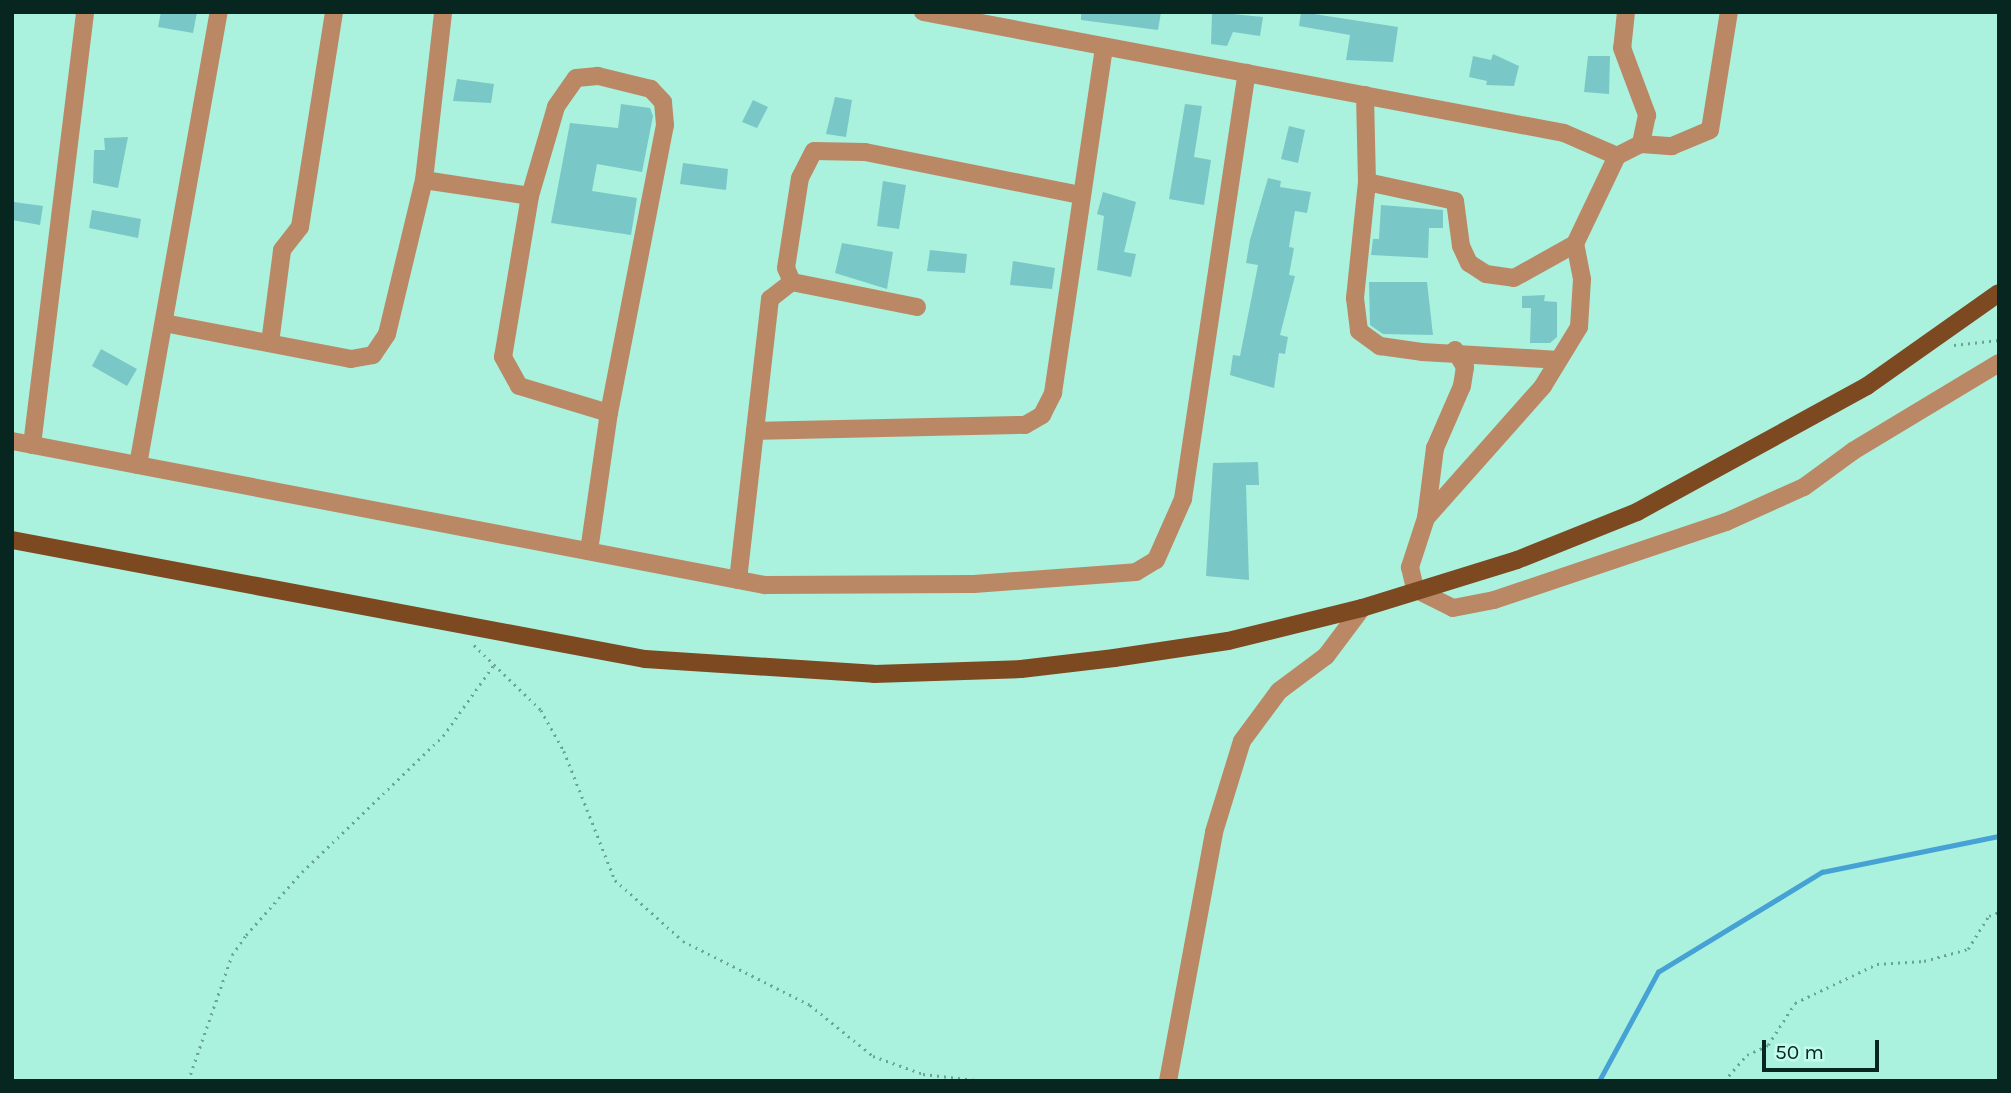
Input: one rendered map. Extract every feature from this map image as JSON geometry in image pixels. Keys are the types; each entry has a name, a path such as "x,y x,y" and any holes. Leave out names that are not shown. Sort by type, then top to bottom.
{"main road":[{"path":"12,540 645,659 874,674 1021,669 1114,658 1228,641 1362,608 1415,589 1517,560 1637,512 1764,445 1937,340 1999,293"}],"street":[{"path":"32,445 85,12"},
{"path":"138,466 219,12"},
{"path":"270,343 282,250 300,227 334,12"},
{"path":"164,323 351,359 373,355 387,334 424,180 443,12"},
{"path":"923,12 1564,133 1617,156"},
{"path":"1626,12 1622,48 1647,115 1641,144"},
{"path":"1367,182 1455,201 1461,246 1469,262 1486,274 1514,278 1575,244 1617,156 1641,144 1672,146 1710,131 1729,12"},
{"path":"755,431 1025,425 1042,415 1053,393 1104,47"},
{"path":"12,442 765,585 974,584 1136,572 1156,560 1183,499 1247,74"},
{"path":"589,551 609,413 665,125 663,103 651,89 598,76 576,78 556,107 530,196 505,363 519,386 609,413"},
{"path":"1365,95 1367,182 1354,298 1359,331 1380,346 1559,360"},
{"path":"792,282 786,268 800,178 814,151 864,152 1081,195"},
{"path":"424,180 530,196"},
{"path":"1426,518 1544,386 1578,327 1582,279 1575,244"},
{"path":"738,580 770,299 792,282 917,307"},
{"path":"1455,350 1465,367 1462,386 1435,448 1426,518 1410,567 1415,589 1453,608 1493,600 1726,522 1804,487 1853,451 1999,363"},
{"path":"1168,1081 1214,832 1242,741 1279,691 1326,656 1362,608"}],"path":[{"path":"1937,340 1956,346 1999,340"},
{"path":"452,623 541,710 564,751 615,880 683,941 810,1005 873,1055 898,1067 985,1081"},
{"path":"188,1081 232,955 246,935 312,862 443,736 494,665"},
{"path":"1724,1081 1747,1055 1768,1045 1795,1003 1877,964 1968,949 1989,916 1999,912"}],"building":[{"path":"161,12 197,12 193,33 158,27"},
{"path":"1081,12 1161,12 1158,30 1081,20"},
{"path":"1212,12 1263,17 1260,36 1233,32 1227,46 1211,44"},
{"path":"1301,12 1398,27 1393,62 1346,60 1350,35 1299,26"},
{"path":"1493,54 1519,66 1514,86 1486,85 1487,81 1469,77 1473,56 1491,60"},
{"path":"1588,56 1610,56 1609,94 1584,92"},
{"path":"457,79 494,84 491,103 453,101"},
{"path":"835,97 852,100 846,137 826,134"},
{"path":"753,100 768,107 757,128 742,122"},
{"path":"621,104 650,108 653,116 642,172 597,164 592,191 637,198 631,235 551,223 570,123 618,128"},
{"path":"1185,104 1202,106 1194,157 1211,160 1204,205 1169,199"},
{"path":"1289,126 1305,130 1298,163 1281,159"},
{"path":"128,137 118,188 93,183 94,150 105,150 104,138"},
{"path":"683,163 728,169 726,190 680,184"},
{"path":"1268,178 1281,181 1280,187 1311,192 1307,213 1295,211 1289,247 1294,248 1289,275 1295,276 1280,335 1288,337 1285,354 1279,353 1274,388 1230,375 1233,355 1240,356 1258,265 1246,263"},
{"path":"883,181 906,185 899,229 877,226"},
{"path":"1103,192 1136,202 1124,252 1136,254 1131,277 1097,270 1104,216 1097,214"},
{"path":"14,202 43,206 40,225 12,220"},
{"path":"1381,205 1443,210 1443,228 1429,228 1428,258 1371,255 1373,239 1379,239"},
{"path":"92,210 141,219 138,238 89,228"},
{"path":"842,243 893,252 887,289 835,273"},
{"path":"930,250 967,254 965,273 927,271"},
{"path":"1013,261 1055,268 1052,289 1010,285"},
{"path":"1369,282 1427,282 1433,335 1383,334 1370,325"},
{"path":"1545,295 1544,301 1557,302 1557,337 1550,343 1530,343 1531,308 1522,308 1522,296"},
{"path":"101,349 137,369 127,386 92,366"},
{"path":"1258,462 1259,485 1246,485 1249,580 1206,576 1213,463"}],"waterway":[{"path":"1599,1081 1658,972 1822,872 1999,836"}]}
